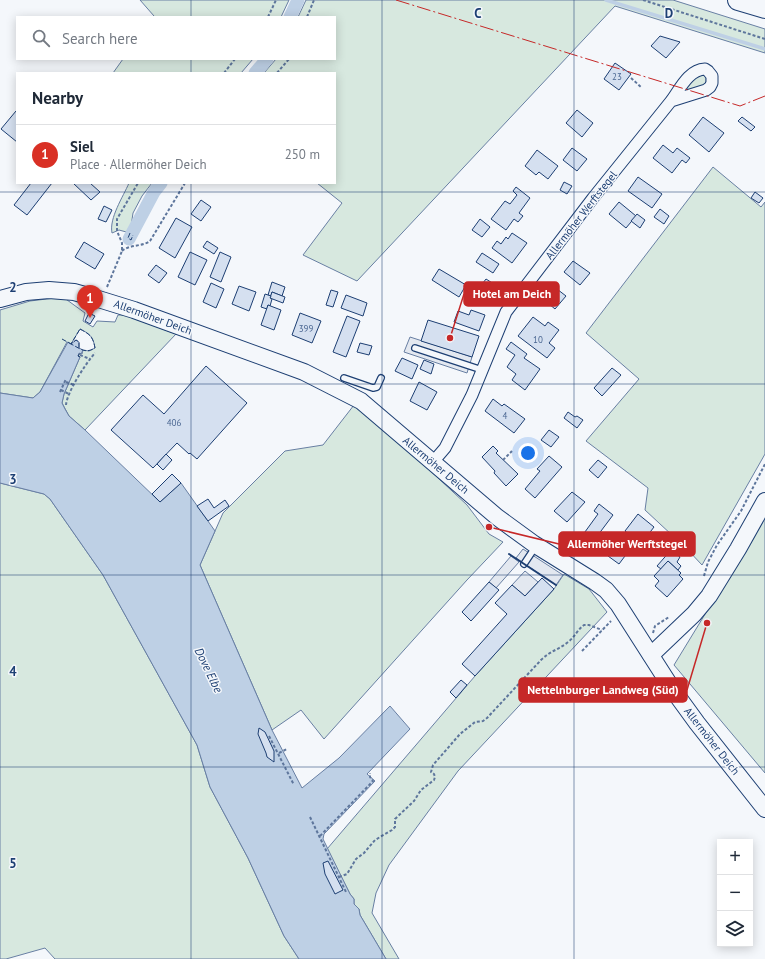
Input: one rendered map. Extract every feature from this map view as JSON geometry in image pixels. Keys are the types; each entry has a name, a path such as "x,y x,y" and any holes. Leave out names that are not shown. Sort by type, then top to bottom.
{"highway":[{"path":"738,0 765,8"}],"street":[{"name":"Allermöher Werftstegel","path":"433,462 445,448 472,395 506,312 593,198 671,101"},
{"name":"Allermöher Deich","path":"0,298 26,292 49,290 74,292 101,299 142,312 304,372 361,401 497,517 536,546 606,590 618,604 673,690 697,724 765,809"},
{"path":"651,655 694,614 710,596 765,501"}],"lane":[{"path":"415,348 482,370"},
{"path":"344,378 373,388 377,387 381,378"},
{"path":"524,564 536,546"}],"path":[{"path":"268,16 276,0"},
{"path":"307,16 314,0"},
{"path":"643,0 765,39"},
{"path":"225,72 234,60"},
{"path":"279,72 288,60"},
{"path":"631,78 642,88"},
{"path":"101,299 122,251 122,243 116,225 117,219 137,184"},
{"path":"122,251 125,248 150,241 185,184"},
{"path":"66,405 69,394 95,352"},
{"path":"80,355 90,359"},
{"path":"69,394 61,391 66,380 74,385"},
{"path":"503,460 512,451"},
{"path":"703,577 708,562 717,545 741,511 765,464"},
{"path":"651,655 654,626 670,616"},
{"path":"582,651 611,621"},
{"path":"339,877 347,874 356,859 364,853 375,840 395,827 395,819 414,801 422,790 434,780 434,774 431,772 433,765 460,734 475,722 483,721 487,718 548,653 567,643 578,629 584,625 589,625 602,630"},
{"path":"269,736 294,785"},
{"path":"279,753 287,749"},
{"path":"320,836 373,781 370,777 370,773"},
{"path":"310,817 346,892"}],"shaded area":[{"path":"140,0 289,0 281,16 154,16"},
{"path":"306,0 673,0 765,29 765,53 615,6 357,281 303,255 342,203 318,184 336,184 336,72 265,72 275,60 336,60 336,16 298,16"},
{"path":"122,60 252,60 242,72 114,72"},
{"path":"704,74 706,76 706,83 703,86 683,92 694,78"},
{"path":"713,167 761,207 765,202 765,454 702,565 645,510 648,488 586,441 639,379 586,333"},
{"path":"129,184 151,184 142,196 133,213 130,233 119,230 112,233 114,214"},
{"path":"63,297 85,313 83,321 93,327 97,321 115,322 118,315 125,315 176,334 85,430 69,416 62,403 64,394 80,357 78,356 80,353 82,354 83,350 89,351 95,348 90,336 80,329 71,344 67,342 40,392 33,398 0,393 0,310 30,301"},
{"path":"410,337 472,357 467,373 404,352"},
{"path":"354,405 392,435 467,505 489,534 503,542 324,739 301,710 272,730 200,565 223,513 285,451 323,445"},
{"path":"0,483 44,494 50,499 103,575 197,745 210,787 248,858 284,936 299,959 55,959 45,948 6,959 0,959"},
{"path":"765,516 765,773 674,665"},
{"path":"523,549 563,575 556,585 516,558"},
{"path":"511,556 519,562 496,588 489,582"},
{"path":"525,571 538,582 525,596 512,585"},
{"path":"564,574 589,589 607,612 458,771 389,865 376,893 372,913 399,959 386,959 360,915 359,909 354,904 354,899 327,849 475,676 554,589"}],"water":[{"name":"Dove Elbe","path":"76,340 79,342 79,348 83,350 81,354 79,353 78,356 80,357 64,394 62,403 65,409 69,416 160,502 181,483 215,531 200,565 272,730 302,788 339,758 390,706 410,729 367,774 375,781 324,834 323,839 350,894 354,899 354,904 359,909 360,915 386,959 299,959 284,936 248,858 210,787 197,745 103,575 50,499 44,494 0,483 0,393 33,398 40,392 68,342 71,344"}],"building":[{"path":"660,36 680,42 666,58 651,46"},
{"path":"615,63 631,74 619,90 604,79"},
{"path":"577,110 593,123 582,137 566,123"},
{"path":"16,111 16,141 1,129"},
{"path":"703,117 724,133 709,152 689,135"},
{"path":"742,117 755,127 751,131 738,121"},
{"path":"663,145 673,153 677,148 690,158 686,163 682,160 672,173 653,158"},
{"path":"572,148 587,159 577,171 563,160"},
{"path":"537,150 558,166 548,179 539,172 536,175 525,166"},
{"path":"638,177 662,194 652,208 628,191"},
{"path":"564,182 572,186 567,194 560,190"},
{"path":"30,184 51,184 27,215 14,205"},
{"path":"74,184 91,184 100,192 91,200"},
{"path":"516,187 530,198 519,213 523,216 518,222 514,219 506,230 491,219 505,201 510,204 517,195 513,191"},
{"path":"755,192 763,198 759,203 751,198"},
{"path":"201,200 211,207 201,221 191,214"},
{"path":"619,202 636,216 626,228 609,214"},
{"path":"104,206 112,210 106,222 98,219"},
{"path":"660,209 669,216 664,224 654,217"},
{"path":"637,214 645,220 640,228 631,221"},
{"path":"176,218 192,227 175,258 159,248"},
{"path":"480,219 490,227 482,237 472,230"},
{"path":"512,233 527,243 512,263 492,248 497,241 501,244 506,237 508,239"},
{"path":"207,241 218,248 214,254 203,247"},
{"path":"84,242 104,254 95,269 75,257"},
{"path":"190,252 207,260 195,285 178,277"},
{"path":"220,252 231,257 221,282 210,277"},
{"path":"482,253 499,264 493,273 476,262"},
{"path":"573,261 590,273 580,285 564,272"},
{"path":"156,265 167,273 159,283 148,275"},
{"path":"439,269 466,285 459,297 432,280"},
{"path":"486,279 497,286 483,304 473,296"},
{"path":"272,282 285,287 282,296 272,292 271,296 268,295"},
{"path":"211,283 224,289 216,308 203,302"},
{"path":"239,286 256,292 249,311 232,304"},
{"path":"553,286 566,296 555,309 542,298"},
{"path":"331,290 338,292 333,307 326,305"},
{"path":"272,292 285,297 283,303 270,298"},
{"path":"265,294 271,296 270,298 272,299 270,306 268,305 267,309 261,307"},
{"path":"346,295 367,303 363,316 341,308"},
{"path":"268,305 281,310 274,330 261,325"},
{"path":"471,310 485,315 479,331 454,322 458,311 469,315"},
{"path":"89,313 95,316 90,324 85,321"},
{"path":"300,313 321,321 312,343 292,335"},
{"path":"347,316 360,321 346,357 333,352"},
{"path":"533,317 545,326 548,322 559,330 549,343 555,348 547,358 518,336"},
{"path":"428,320 479,336 472,357 421,341"},
{"path":"511,342 527,354 524,358 540,369 525,390 512,380 516,374 507,367 515,355 506,349"},
{"path":"360,343 372,346 369,355 357,352"},
{"path":"402,358 418,365 412,379 395,371"},
{"path":"424,360 434,364 431,374 420,369"},
{"path":"206,366 247,403 197,459 177,443 153,468 111,430 143,395 164,414"},
{"path":"612,368 621,375 602,396 594,388"},
{"path":"419,382 437,392 427,410 410,401"},
{"path":"493,399 502,406 504,404 525,419 514,433 485,411"},
{"path":"568,412 583,420 577,428 564,418"},
{"path":"549,430 559,437 551,447 541,440"},
{"path":"493,446 498,451 496,453 518,474 506,486 482,457"},
{"path":"166,454 172,460 163,470 157,464"},
{"path":"549,456 562,467 535,498 525,489 540,471 537,469"},
{"path":"598,460 607,467 598,478 589,470"},
{"path":"172,474 181,483 160,502 152,494"},
{"path":"572,492 585,502 567,522 554,511"},
{"path":"208,499 214,508 225,500 229,506 208,521 197,506"},
{"path":"599,504 613,515 592,543 582,536 598,514 594,511"},
{"path":"638,514 654,527 641,544 625,531"},
{"path":"621,540 631,548 619,564 608,556"},
{"path":"671,550 680,557 677,562 681,566 678,570 668,561 661,569 657,566"},
{"path":"668,561 681,573 679,575 683,579 667,597 655,586 659,581 654,576"},
{"path":"542,578 554,589 475,676 462,664 507,614 495,603 512,585 525,596"},
{"path":"489,582 499,590 471,621 462,612"},
{"path":"461,680 467,685 456,698 450,692"},
{"path":"259,728 265,732 274,751 274,762 267,757 258,734"},
{"path":"328,861 343,890 335,894 325,874 323,863"}],"waterway":[{"path":"290,16 298,0"},
{"path":"606,0 765,49"},
{"path":"256,72 266,60"},
{"path":"129,239 154,192 160,184"}],"fence":[{"path":"130,233 128,238 131,240 133,235"},
{"path":"80,329 90,336 95,348 86,351 71,344 80,329"},
{"path":"62,339 71,344 76,340 79,342 79,348"},
{"path":"80,357 78,356 80,353 81,354"}],"wall":[{"path":"509,554 556,585"}],"power":[{"path":"396,0 740,106 765,96"}],"place":[{"name":"Siel","path":"90,318"},
{"name":"Hotel am Deich","path":"450,338"},
{"name":"Allermöher Werftstegel","path":"489,527"},
{"name":"Nettelnburger Landweg (Süd)","path":"707,623"}]}
